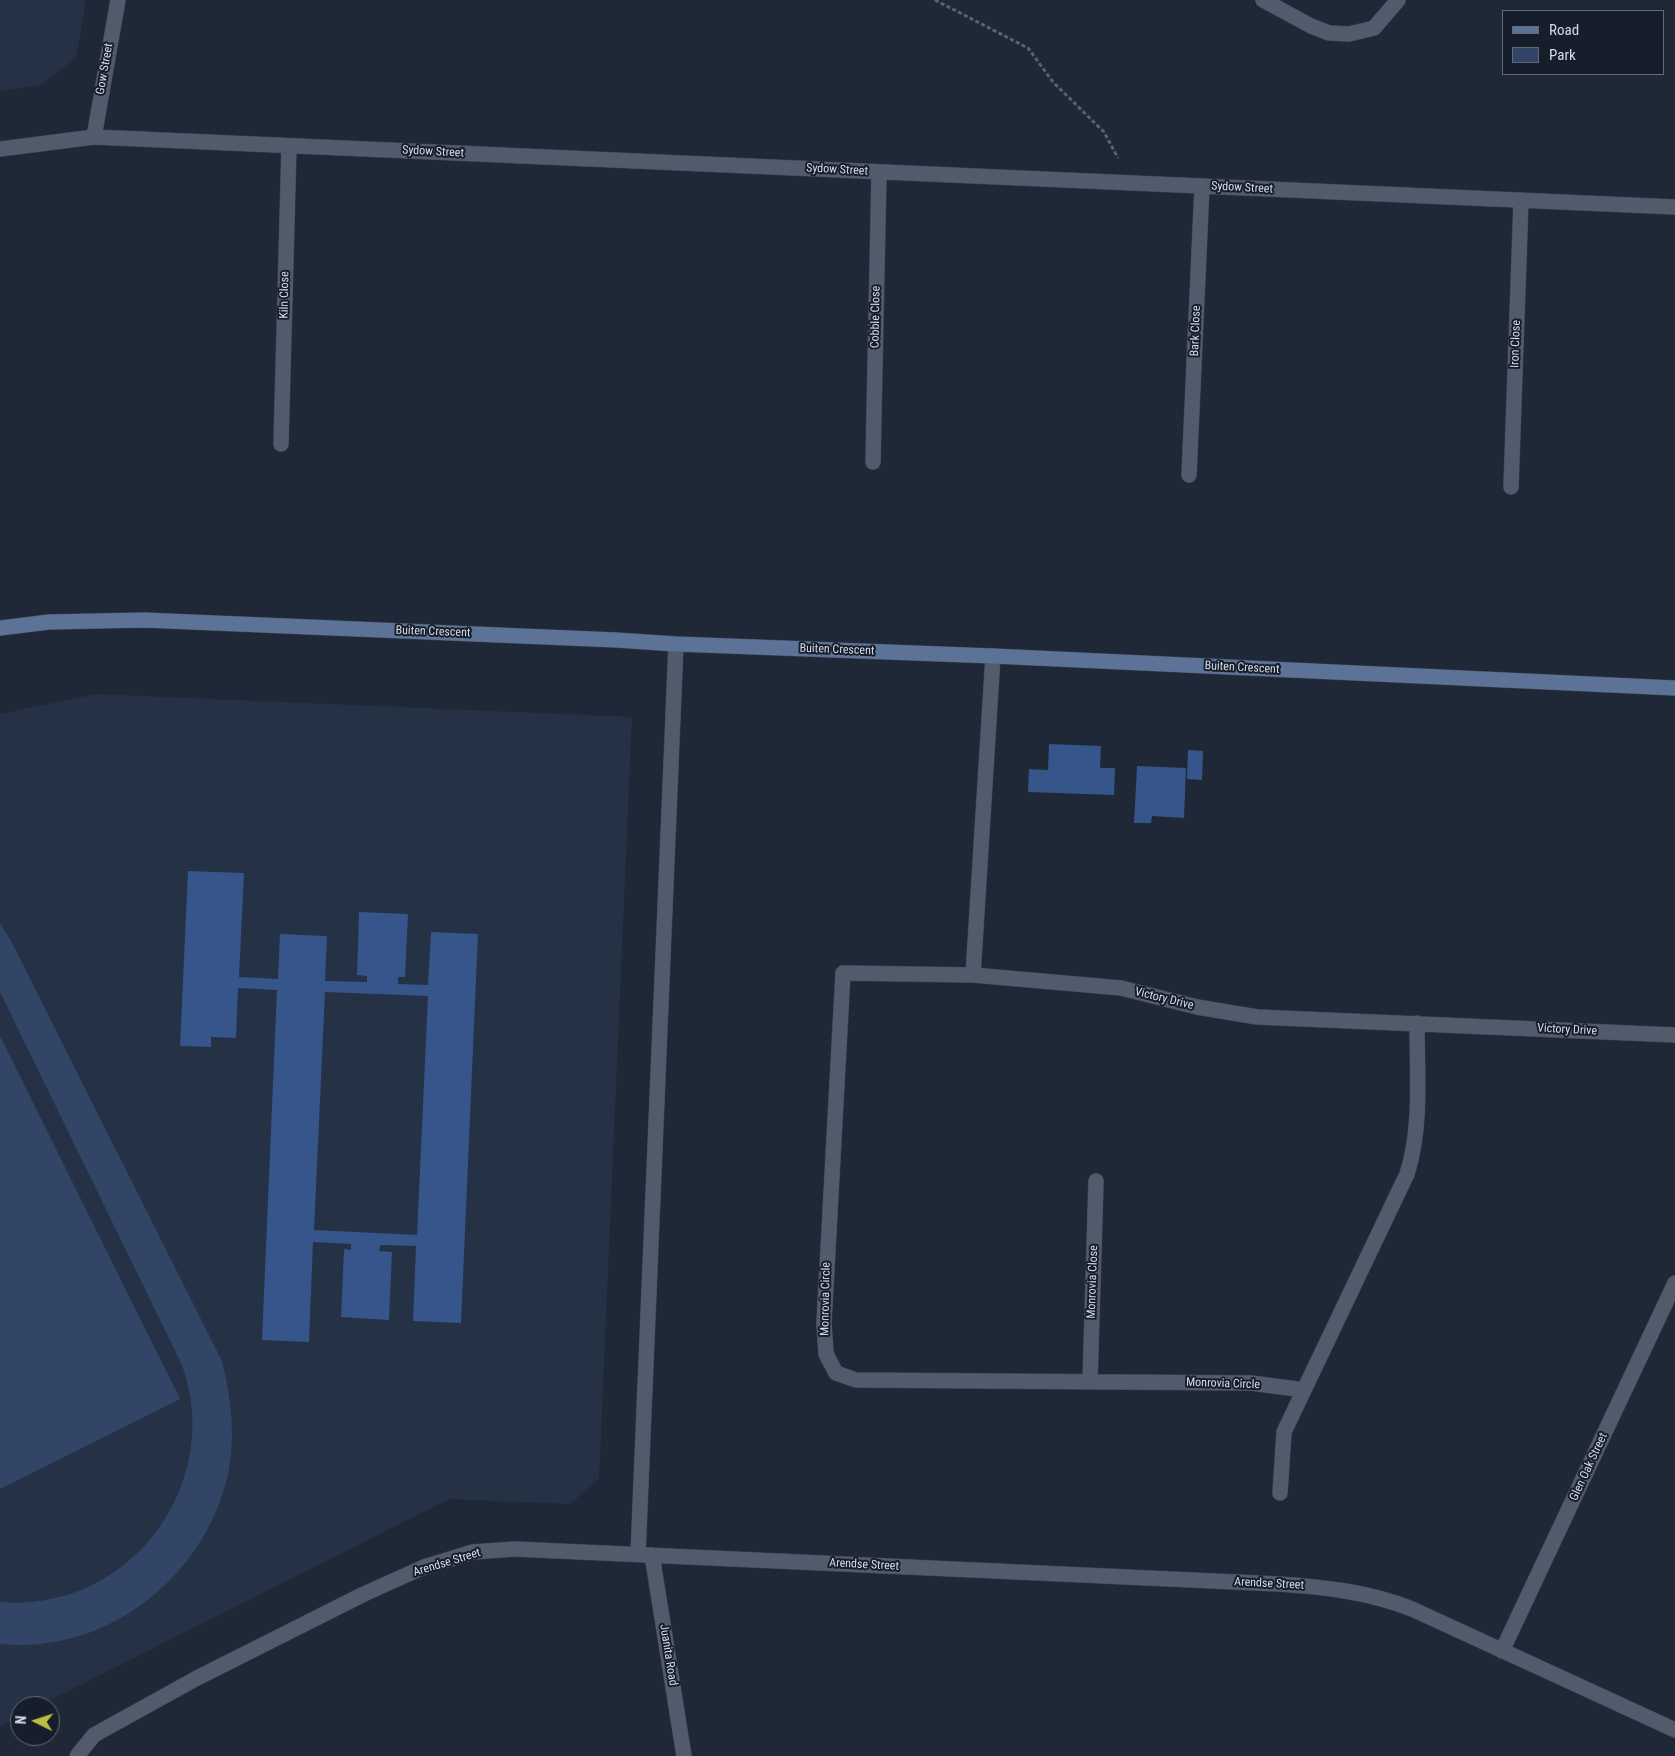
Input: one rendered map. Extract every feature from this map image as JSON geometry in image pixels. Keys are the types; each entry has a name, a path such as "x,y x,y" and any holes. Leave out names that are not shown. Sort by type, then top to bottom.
{"street":[{"name":"Gow Street","path":"94,137 118,0"},
{"path":"1263,0 1311,26 1329,33 1349,34 1374,28 1398,0"},
{"name":"Sydow Street","path":"0,149 94,137 1675,207"},
{"name":"Kiln Close","path":"281,444 289,146"},
{"name":"Cobble Close","path":"873,462 878,172"},
{"name":"Bark Close","path":"1190,475 1202,186"},
{"name":"Iron Close","path":"1511,487 1521,200"},
{"name":"Buiten Crescent","path":"0,628 49,622 144,620 993,656 1675,688"},
{"name":"Juanita Road","path":"676,644 645,1554 684,1756"},
{"path":"973,975 993,656"},
{"name":"Monrovia Circle","path":"973,975 843,974 824,1323 826,1354 836,1373 856,1380 1252,1383 1304,1390"},
{"name":"Victory Drive","path":"973,975 1121,988 1197,1007 1257,1017 1675,1035"},
{"path":"1280,1493 1284,1432 1406,1174 1412,1157 1416,1137 1417,1023"},
{"name":"Monrovia Close","path":"1090,1382 1096,1181"},
{"name":"Glen Oak Street","path":"1502,1651 1675,1284"},
{"name":"Arendse Street","path":"77,1756 94,1735 197,1678 364,1594 424,1567 473,1552 515,1549 1307,1586 1361,1593 1387,1599 1466,1633 1675,1730"}],"path":[{"path":"935,0 1028,48 1053,82 1104,132 1130,183"}],"shaded area":[{"path":"0,0 86,0 76,58 40,85 0,91"},
{"path":"96,694 632,717 599,1479 570,1504 449,1499 59,1696 10,1696 10,1721 0,1726 0,714"}],"green space":[{"path":"0,923 11,941 222,1361 228,1389 232,1431 228,1474 216,1511 198,1546 174,1576 146,1602 113,1622 78,1637 40,1644 0,1644 0,1602 33,1602 76,1592 111,1574 134,1556 153,1536 169,1512 181,1487 189,1459 192,1431 191,1402 182,1365 0,992"},
{"path":"0,1036 180,1399 0,1489"}],"building":[{"path":"1049,744 1101,746 1100,768 1115,768 1114,795 1028,792 1029,769 1048,770"},
{"path":"1188,750 1203,751 1202,780 1187,779"},
{"path":"1137,766 1186,768 1184,818 1152,816 1151,823 1134,823"},
{"path":"188,871 244,873 239,977 278,979 280,934 327,936 325,981 367,982 367,976 357,975 359,912 408,914 405,977 398,977 398,984 428,985 431,932 478,934 461,1323 413,1321 416,1246 380,1245 379,1251 392,1252 389,1320 341,1317 344,1249 351,1250 351,1244 313,1242 309,1342 262,1340 277,990 238,988 236,1038 211,1037 211,1047 180,1046","holes":["325,992 428,996 417,1235 314,1230"]}]}
